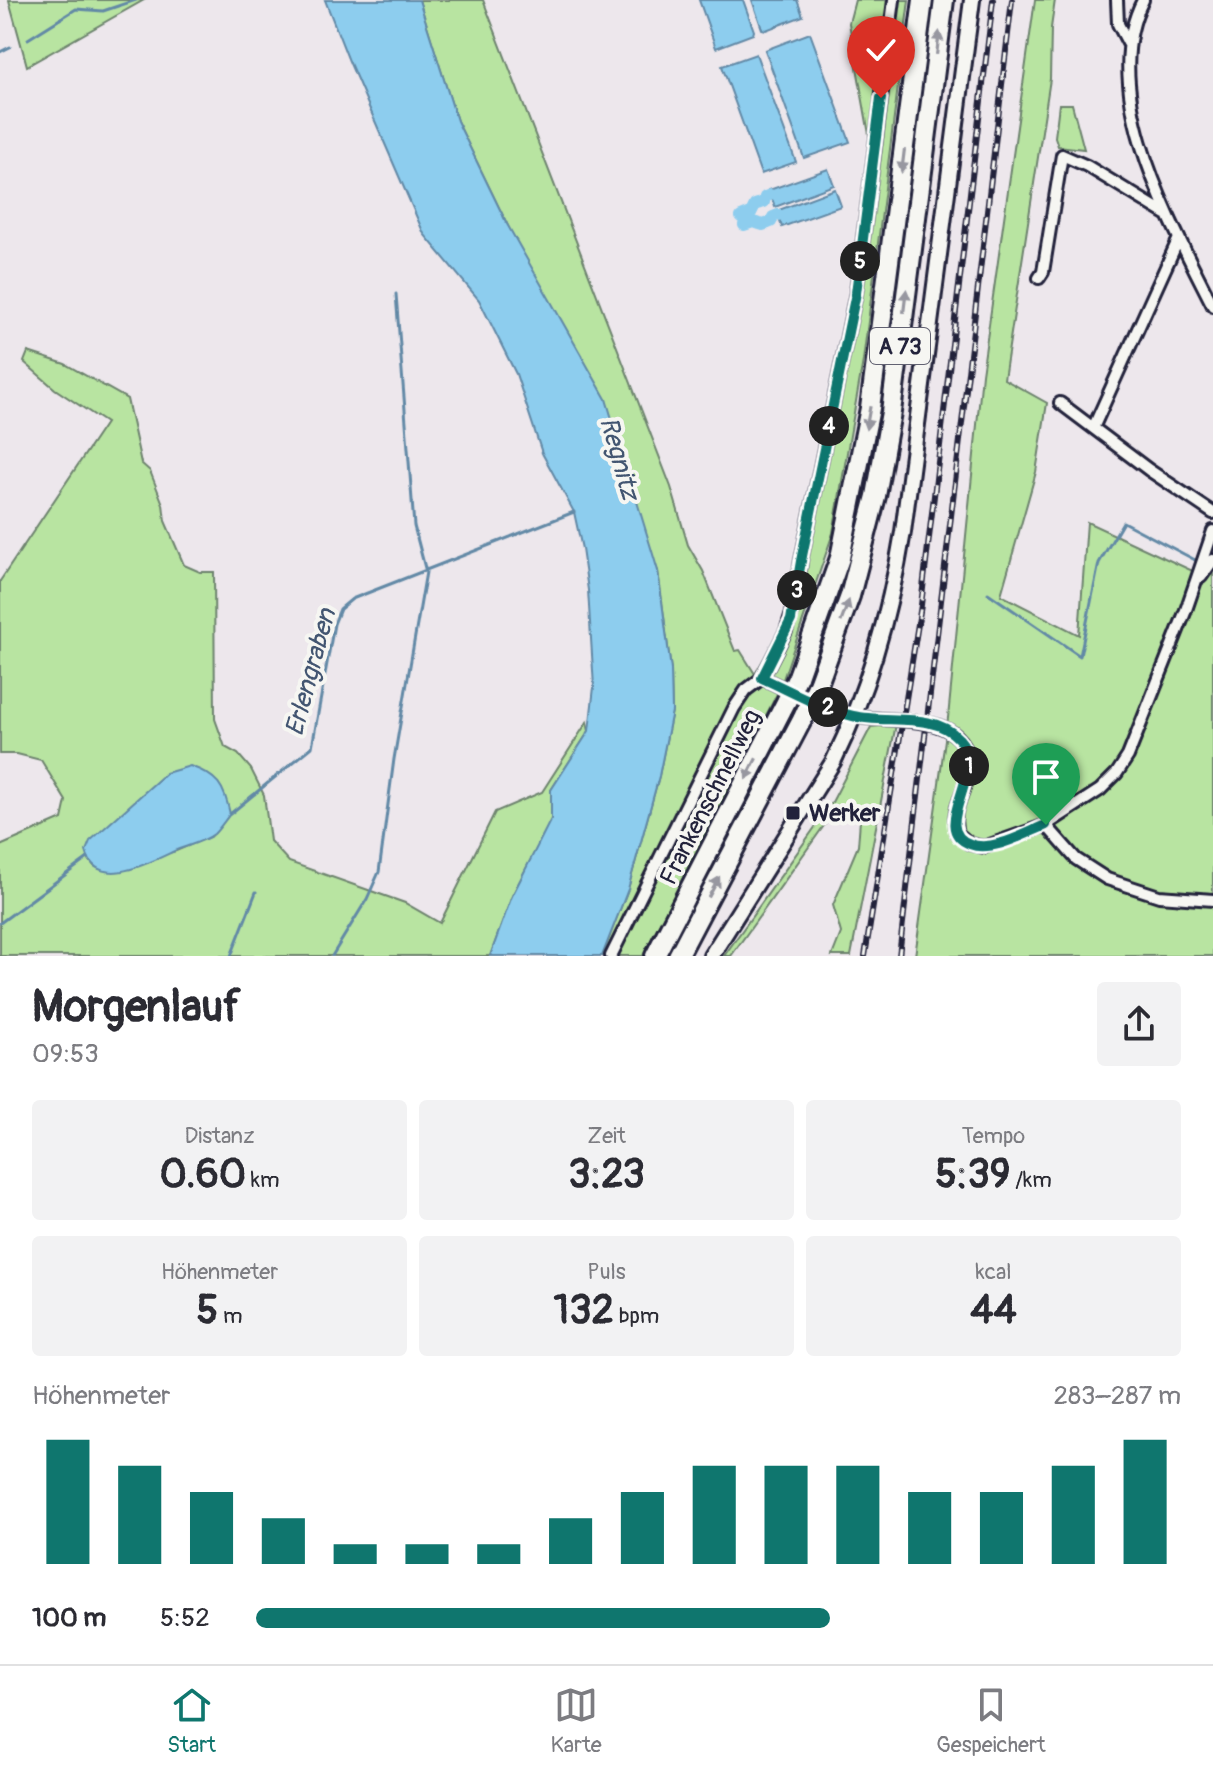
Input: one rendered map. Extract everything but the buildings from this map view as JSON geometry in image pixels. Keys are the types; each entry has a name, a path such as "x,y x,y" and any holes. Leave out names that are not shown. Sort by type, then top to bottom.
{"highway":[{"name":"Frankenschnellweg","path":"655,956 787,700 840,558 870,408 923,0"},
{"name":"Frankenschnellweg","path":"678,956 803,718 850,596 878,482 891,412 944,0"}],"main road":[{"path":"711,956 833,762 854,716 876,654 897,571 972,0"}],"street":[{"path":"611,956 734,708 746,690 762,678 791,620 856,293 894,0"},
{"path":"1117,0 1118,24 1128,43"},
{"path":"1143,0 1132,23 1128,43 1127,68 1133,107 1145,155 1166,214 1213,306"},
{"path":"1039,278 1043,272 1062,155 1087,166 1166,214"},
{"path":"1094,426 1179,238"},
{"path":"1060,403 1149,470 1213,513"},
{"path":"762,678 854,716 932,724 947,729 959,739 970,763 954,822 960,838 984,847 994,844 1046,825 1100,790 1122,766 1196,586 1213,531"},
{"path":"1196,586 1213,560"},
{"path":"1046,825 1076,859 1107,879 1159,896 1213,900"}],"green space":[{"path":"9,0 144,0 27,66"},
{"path":"419,0 483,0 671,487 688,545 703,571 735,651 740,650 755,674 788,618 848,314 872,151 849,23 855,0 909,0 863,361 833,533 780,688 643,956 602,956 628,889 659,776 672,711 671,670 658,571 507,224 457,121"},
{"path":"1035,0 1055,0 1050,79 1004,379 1047,403 1036,472 1001,595 1079,635 1087,522 1199,574 1213,557 1213,956 915,956 948,718 982,374"},
{"path":"1059,104 1072,104 1084,149 1058,146 1055,137"},
{"path":"28,352 65,364 127,399 141,463 150,471 163,504 165,521 184,565 200,572 214,572 215,719 225,747 238,754 251,769 264,795 270,841 289,862 405,903 440,923 495,812 542,792 587,722 589,731 551,790 552,819 512,896 490,956 0,956 0,846 62,819 66,801 41,760 17,754 0,754 0,581 106,423 55,389 24,362","holes":["213,835 176,851 103,870 94,866 88,858"]},
{"path":"896,724 851,956 832,956 841,933 833,905 858,846 860,820 838,806 731,956 724,956 830,806 871,727"}],"water":[{"name":"Regnitz","path":"325,0 419,0 457,121 507,224 606,399 658,571 671,670 672,711 659,776 628,889 602,956 490,956 512,896 551,819 551,790 589,731 594,687 588,590 582,549 574,512 542,453 516,374 479,300 424,234"},
{"path":"699,0 743,0 753,34 716,48"},
{"path":"752,0 797,0 803,16 762,29"},
{"path":"810,33 850,142 804,158 765,50"},
{"path":"756,54 796,162 761,174 722,66"},
{"path":"828,169 834,185 775,207 769,190"},
{"path":"835,189 841,206 782,227 776,211"},
{"path":"190,766 213,778 225,796 230,814 214,834 128,870 102,870 92,864 86,851 90,841 166,773"}],"waterway":[{"path":"28,39 76,9 103,11 136,0"},
{"path":"0,52 10,47"},
{"path":"741,217 751,213 755,205 764,202 765,197 770,195"},
{"path":"744,225 753,222 763,225 778,215"},
{"path":"332,956 367,899 379,872 394,759 426,572 414,526 396,294"},
{"name":"Erlengraben","path":"230,814 312,747 334,624 340,609 352,599 574,512"},
{"path":"988,593 1080,656 1099,563 1123,522 1197,561"},
{"name":"Erlengraben","path":"0,923 88,858"},
{"path":"231,956 256,892"}],"railway":[{"path":"865,956 921,605 993,0"},
{"path":"899,956 1012,0"}],"place":[{"name":"Werker","path":"793,813"}],"route":[{"path":"881,98 856,293 795,603 791,620 762,678 854,716 932,724 947,729 964,745 970,763 954,822 960,838 970,844 984,847 1046,825"}]}
